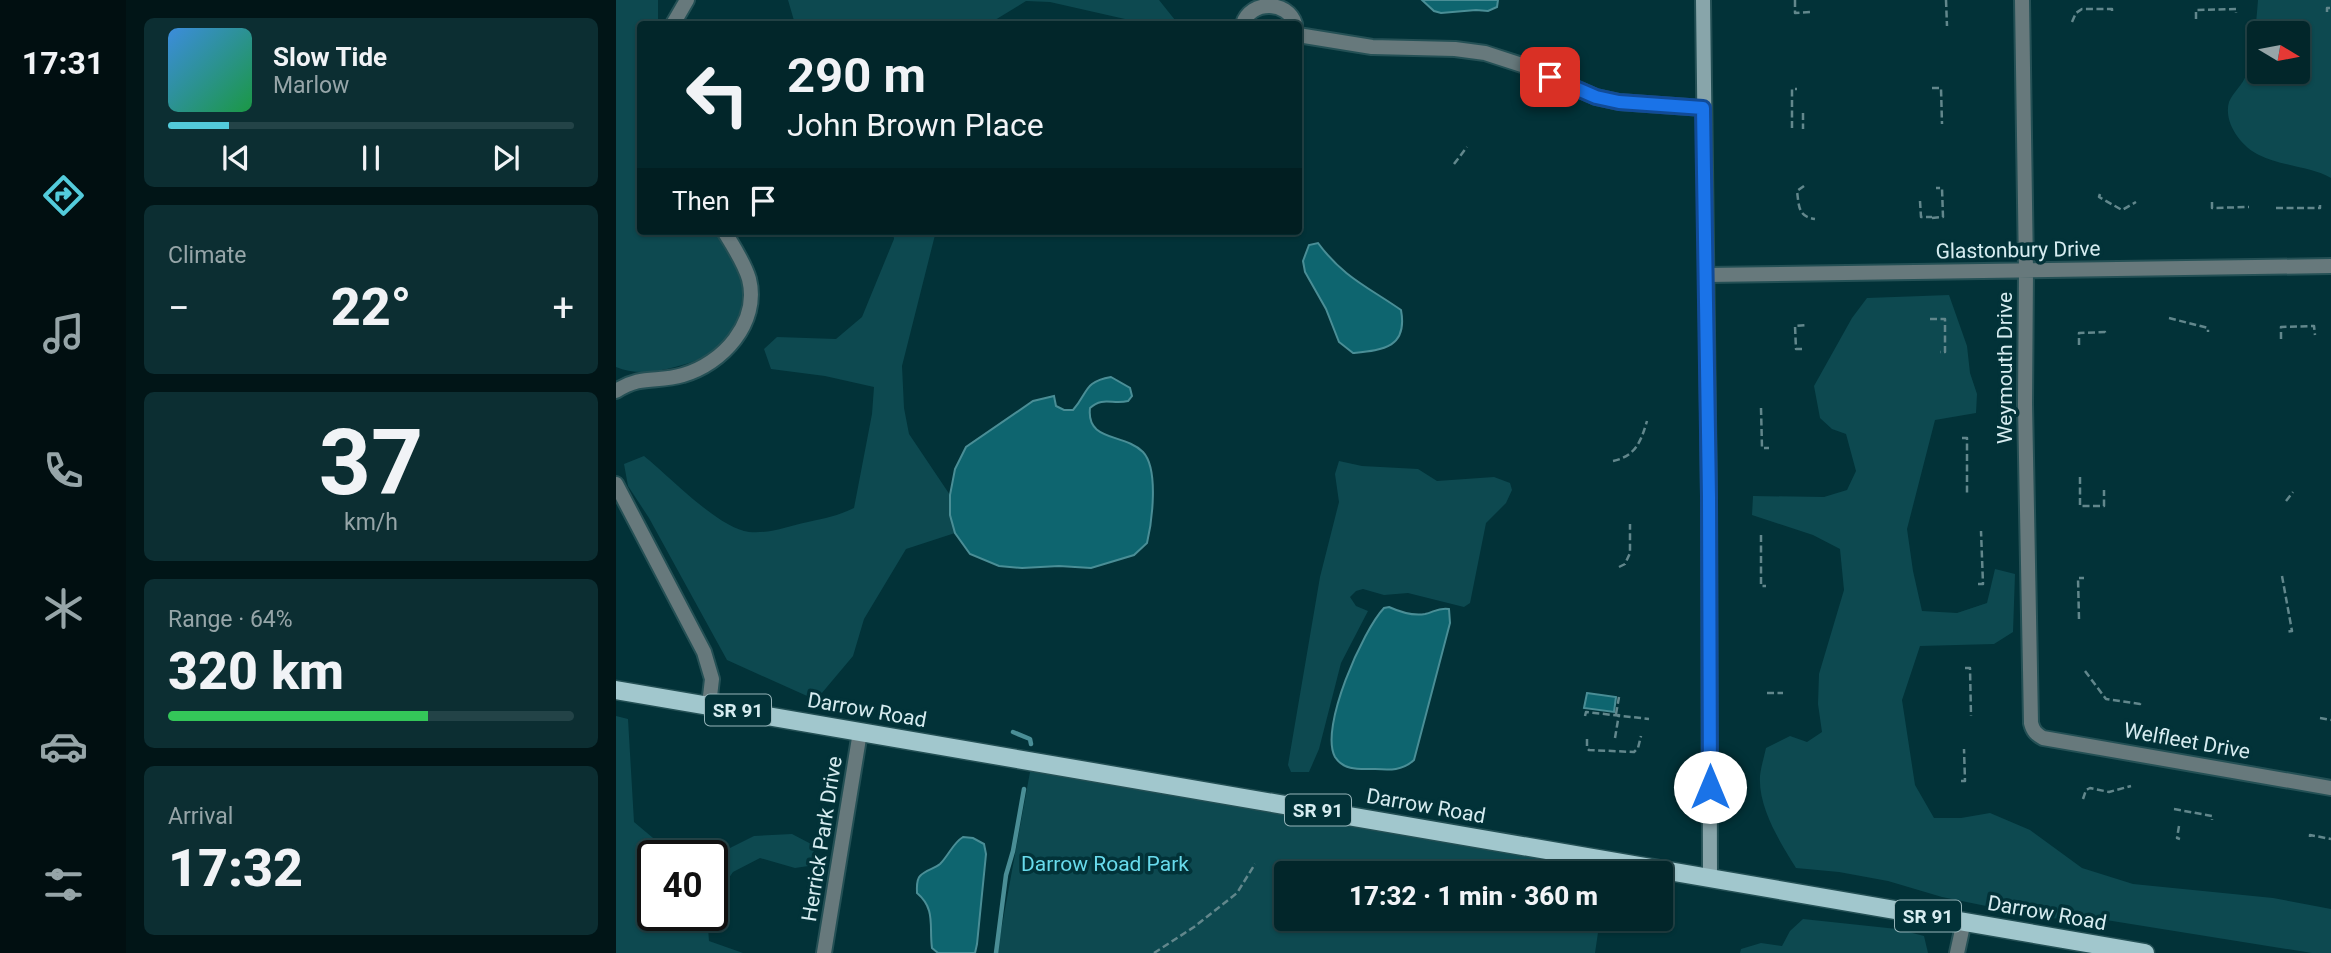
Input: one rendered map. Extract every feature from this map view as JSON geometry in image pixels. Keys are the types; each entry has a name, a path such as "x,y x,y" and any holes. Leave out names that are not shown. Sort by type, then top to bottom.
{"main road":[{"name":"Darrow Road","path":"616,690 2145,953"}],"street":[{"path":"675,21 687,0"},
{"path":"1703,0 1710,879"},
{"name":"Weymouth Drive","path":"2022,0 2025,404 2031,723 2035,734"},
{"path":"1244,21 1251,8 1266,1 1282,5 1295,21"},
{"path":"1302,36 1372,47 1455,49 1485,53 1525,66 1596,97 1619,102 1703,108"},
{"path":"616,391 641,379 682,376 699,369 728,349 738,336 748,307 749,280 726,235"},
{"name":"Glastonbury Drive","path":"1706,275 2331,266"},
{"path":"616,484 704,652 712,679 709,705"},
{"name":"Herrick Park Drive","path":"824,953 860,732"},
{"name":"Welfleet Drive","path":"2035,734 2331,788"},
{"path":"1957,953 1964,921"}],"path":[{"path":"1795,0 1795,13 1810,12"},
{"path":"1946,0 1947,26"},
{"path":"2327,12 2327,8 2331,8"},
{"path":"2073,22 2076,13 2082,9 2112,9 2112,14"},
{"path":"2196,19 2196,10 2236,9 2236,13"},
{"path":"1932,88 1941,88 1942,124"},
{"path":"1792,128 1792,89 1797,89"},
{"path":"1803,113 1804,129"},
{"path":"1454,164 1467,147"},
{"path":"1804,186 1797,191 1800,211 1806,218 1815,219"},
{"path":"1920,201 1920,217 1943,217 1942,188 1936,188"},
{"path":"2100,194 2099,197 2122,210 2136,202"},
{"path":"2212,202 2212,208 2249,207"},
{"path":"2276,208 2320,208 2320,205"},
{"path":"2169,318 2208,328 2208,332"},
{"path":"1930,319 1945,319 1945,352 1940,352"},
{"path":"1802,349 1796,349 1795,326 1806,325"},
{"path":"2281,339 2281,327 2315,326 2315,335"},
{"path":"2079,345 2079,332 2105,332 2105,335"},
{"path":"1761,408 1762,448 1769,448"},
{"path":"1613,461 1633,453 1641,442 1647,421"},
{"path":"1962,438 1967,438 1967,496"},
{"path":"2080,477 2080,506 2104,506 2104,489"},
{"path":"2286,500 2293,492"},
{"path":"1619,566 1625,564 1630,553 1630,524"},
{"path":"1978,584 1983,584 1981,531"},
{"path":"1761,535 1761,586 1766,586"},
{"path":"2282,576 2292,631 2286,632"},
{"path":"2079,620 2078,578 2084,578"},
{"path":"1965,668 1970,668 1971,716"},
{"path":"2085,671 2106,699 2140,704 2140,701"},
{"path":"1767,693 1783,693"},
{"path":"1615,738 1619,696"},
{"path":"1585,716 1586,712 1649,719"},
{"path":"2320,718 2331,720"},
{"path":"1587,739 1589,750 1634,752 1641,736"},
{"path":"1962,781 1965,781 1964,750"},
{"path":"2083,799 2086,790 2090,788 2109,792 2131,786"},
{"path":"2174,809 2212,816 2212,820"},
{"path":"2179,826 2177,838 2180,839"},
{"path":"2310,837 2331,839"},
{"path":"1154,953 1194,928 1237,893 1255,864"}],"green space":[{"path":"616,0 658,0 658,21 637,21 637,235 720,235 742,274 742,296 736,324 723,344 713,352 668,369 638,372 616,367"},
{"path":"788,0 1159,0 1175,20 1181,21 1134,21 1050,2 1026,1 995,21 794,21"},
{"path":"2258,0 2331,0 2331,178 2259,155 2240,140 2231,126 2229,102 2247,71 2247,84 2310,84 2310,21 2256,21"},
{"path":"894,235 935,235 902,366 904,408 909,434 950,495 950,515 955,533 906,549 864,619 853,656 816,700 727,660 649,518 628,486 624,464 644,456 709,511 723,521 749,532 779,529 854,508 872,414 874,387 825,376 771,369 764,349 777,337 836,339 862,317"},
{"path":"1949,295 1967,346 1970,373 1977,394 1976,413 1935,420 1907,529 1922,611 1957,613 1987,603 1995,569 2015,574 2013,632 1994,644 1920,646 1902,700 1915,785 1934,818 1961,818 1990,813 2030,830 2082,868 2133,884 2273,898 2331,909 2331,953 2312,953 2106,920 2045,918 1942,897 1888,881 1796,868 1783,847 1766,812 1760,788 1766,748 1790,736 1807,742 1822,732 1818,704 1819,674 1844,590 1840,549 1813,535 1752,515 1753,496 1824,497 1847,490 1856,471 1846,434 1832,429 1820,418 1814,386 1852,318 1867,298"},
{"path":"1339,461 1362,466 1418,469 1437,481 1494,477 1510,483 1512,490 1506,503 1486,523 1470,603 1464,607 1408,593 1384,595 1363,589 1350,597 1356,606 1368,611 1341,663 1319,749 1309,772 1291,772 1288,765 1320,577 1339,502 1335,474"},
{"path":"616,716 628,719 634,822 655,840 637,840 637,931 708,931 709,941 743,953 616,953"},
{"name":"Darrow Road Park","path":"1032,761 1609,861 1274,861 1274,931 1598,931 1595,953 997,953"},
{"path":"792,834 813,845 815,865 795,868 760,858 733,872 728,879 728,849 754,836"},
{"path":"1803,919 1897,929 1924,936 1928,953 1740,953 1741,949 1761,943 1782,946 1790,931"}],"shaded area":[{"path":"1422,0 1498,0 1497,7 1488,11 1441,13 1434,11"},
{"path":"1318,243 1337,265 1401,310 1401,332 1391,345 1353,353 1339,342 1326,309 1305,272 1303,261 1309,245"},
{"path":"1111,377 1130,388 1132,396 1128,401 1095,404 1090,408 1090,419 1100,432 1135,446 1148,460 1153,496 1147,543 1134,555 1091,568 999,566 970,554 955,533 950,515 950,495 955,469 966,447 1033,401 1054,396 1056,406 1073,410 1091,385"},
{"path":"1384,608 1416,614 1449,609 1450,623 1414,760 1396,769 1353,768 1343,765 1335,757 1332,743 1333,725 1355,657 1375,620"},
{"path":"1587,693 1616,697 1614,712 1584,708"},
{"path":"963,837 973,838 984,844 986,854 977,944 975,953 938,953 932,948 929,912 917,893 917,882 922,874 940,864"}],"waterway":[{"path":"1013,732 1030,739 1031,744"},
{"path":"996,953 1006,875 1024,789"}],"route":[{"path":"1550,77 1596,97 1619,102 1703,108 1710,787"}]}
